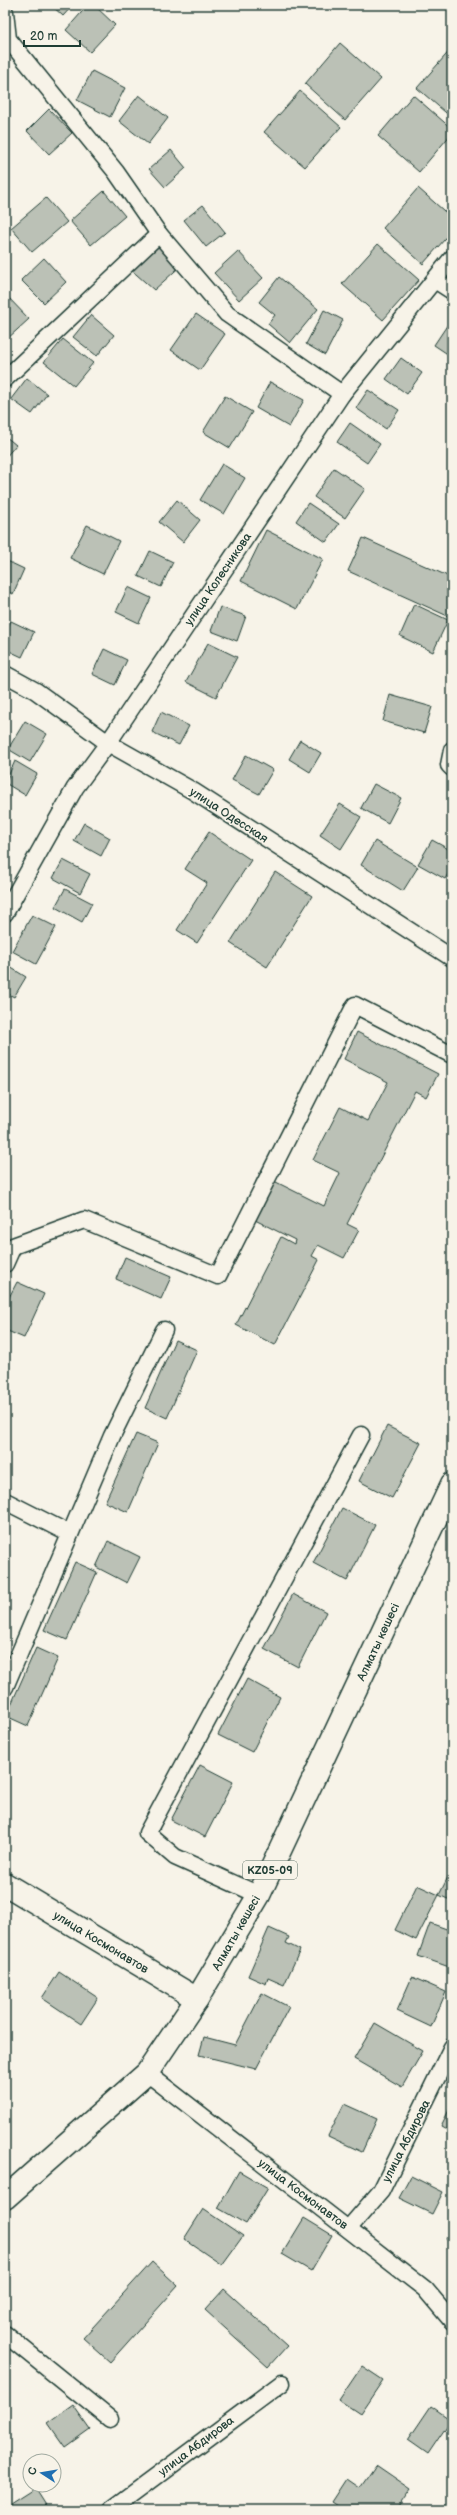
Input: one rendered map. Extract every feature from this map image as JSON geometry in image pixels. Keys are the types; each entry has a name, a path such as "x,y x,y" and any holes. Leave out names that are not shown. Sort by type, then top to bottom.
{"main road":[{"name":"Алматы көшесі","path":"5,2198 147,2073 197,1999 259,1895 452,1484"},
{"name":"улица Космонавтов","path":"5,1884 197,1999"}],"street":[{"path":"5,12 8,39 116,172 159,234 227,314 342,394"},
{"path":"5,379 159,234"},
{"name":"улица Колесникова","path":"5,913 75,788 108,743 342,394 436,280 452,258"},
{"path":"436,280 452,291"},
{"name":"улица Одесская","path":"5,674 36,691 108,743 193,791 452,958"},
{"path":"452,750 448,765 452,768"},
{"path":"5,1264 13,1246 84,1220 218,1276 355,1005 452,1055"},
{"path":"5,1687 112,1436 164,1330"},
{"path":"259,1895 175,1857 148,1833 361,1435"},
{"path":"5,1501 70,1534"},
{"name":"улица Абдирова","path":"349,2228 381,2191 452,2048"},
{"name":"улица Космонавтов","path":"147,2073 349,2228 426,2290 452,2321"},
{"path":"5,2334 110,2419"},
{"name":"улица Абдирова","path":"111,2510 282,2383"}],"building":[{"path":"51,5 73,5 63,16"},
{"path":"88,5 94,5 115,25 90,52 66,30"},
{"path":"340,43 381,79 345,120 305,84"},
{"path":"452,48 452,118 417,88"},
{"path":"5,65 9,70 5,74"},
{"path":"92,71 125,88 110,117 77,100"},
{"path":"300,91 341,127 305,167 264,132"},
{"path":"139,95 168,118 148,144 119,121"},
{"path":"413,95 452,129 452,133 419,172 378,136"},
{"path":"49,109 72,133 49,154 27,131"},
{"path":"171,150 186,168 165,187 149,169"},
{"path":"418,188 452,218 452,231 423,264 383,228"},
{"path":"104,191 125,216 91,245 70,221"},
{"path":"46,198 67,222 32,252 11,228"},
{"path":"203,205 225,232 206,247 184,220"},
{"path":"160,239 184,263 154,290 128,267"},
{"path":"378,244 419,280 383,320 342,284"},
{"path":"238,251 263,278 239,300 214,273"},
{"path":"44,258 66,282 44,303 21,280"},
{"path":"279,277 318,309 290,343 268,324 275,315 259,302"},
{"path":"6,295 29,319 6,340 5,339"},
{"path":"324,310 343,320 325,355 306,344"},
{"path":"196,314 225,334 200,370 171,350"},
{"path":"91,315 114,335 97,356 73,337"},
{"path":"452,318 452,357 434,345"},
{"path":"63,339 93,363 74,386 44,362"},
{"path":"401,358 422,373 407,394 386,379"},
{"path":"27,378 47,394 32,414 11,399"},
{"path":"270,382 304,400 289,427 256,408"},
{"path":"368,390 399,410 386,429 356,408"},
{"path":"225,396 252,412 230,448 203,432"},
{"path":"350,423 380,444 367,463 337,442"},
{"path":"5,436 16,445 5,458"},
{"path":"222,464 245,478 224,514 200,500"},
{"path":"334,468 365,489 345,518 314,497"},
{"path":"177,500 200,520 183,542 159,522"},
{"path":"308,503 339,524 326,542 296,521"},
{"path":"87,525 119,541 103,574 70,558"},
{"path":"266,530 323,559 297,609 241,581"},
{"path":"363,538 452,578 452,618 348,571"},
{"path":"150,551 173,562 161,587 138,576"},
{"path":"5,560 24,569 13,594 5,590"},
{"path":"128,587 151,598 139,623 116,612"},
{"path":"414,604 448,620 433,652 400,636"},
{"path":"220,607 246,616 237,641 211,631"},
{"path":"11,621 34,632 22,657 5,649 5,633"},
{"path":"208,643 237,657 216,697 186,682"},
{"path":"104,649 127,660 115,685 92,674"},
{"path":"390,695 432,707 424,733 383,721"},
{"path":"161,712 189,726 179,745 152,732"},
{"path":"25,721 47,734 30,762 8,749"},
{"path":"300,740 321,753 310,772 289,759"},
{"path":"246,755 273,770 259,794 232,780"},
{"path":"15,761 37,774 25,795 5,783"},
{"path":"374,784 401,798 388,823 361,808"},
{"path":"340,804 361,817 341,849 320,835"},
{"path":"84,823 110,838 101,856 74,841"},
{"path":"209,832 251,860 197,943 177,930 207,883 185,869"},
{"path":"432,840 452,851 452,867 445,879 418,864"},
{"path":"375,841 418,867 403,891 361,865"},
{"path":"63,860 90,874 80,893 53,878"},
{"path":"275,872 312,896 267,967 230,943"},
{"path":"65,889 92,903 82,922 55,907"},
{"path":"32,915 56,927 36,964 12,951"},
{"path":"5,964 26,977 14,997 5,992"},
{"path":"357,1032 438,1074 426,1097 415,1091 347,1224 359,1230 344,1258 318,1245 312,1256 319,1260 275,1345 236,1325 281,1237 294,1244 295,1240 255,1220 274,1181 324,1206 340,1173 313,1160 340,1107 368,1121 388,1082 344,1059"},
{"path":"125,1257 171,1277 161,1299 116,1279"},
{"path":"17,1282 44,1294 24,1338 5,1330 5,1305"},
{"path":"175,1340 197,1350 167,1418 145,1408"},
{"path":"387,1426 421,1443 392,1498 359,1481"},
{"path":"136,1434 158,1443 128,1512 105,1502"},
{"path":"342,1508 375,1525 347,1581 313,1563"},
{"path":"108,1541 140,1557 127,1583 96,1567"},
{"path":"75,1562 97,1572 67,1640 44,1630"},
{"path":"293,1594 326,1612 298,1667 264,1649"},
{"path":"36,1648 58,1658 28,1726 6,1716"},
{"path":"247,1679 280,1697 252,1752 218,1735"},
{"path":"200,1765 233,1782 205,1837 171,1820"},
{"path":"452,1869 452,1901 439,1895"},
{"path":"417,1885 439,1895 416,1940 395,1930"},
{"path":"430,1923 452,1931 452,1968 418,1956"},
{"path":"269,1928 289,1937 286,1943 300,1950 284,1985 268,1978 266,1984 248,1976"},
{"path":"59,1972 98,1998 81,2024 42,1998"},
{"path":"412,1977 446,1992 431,2027 397,2011"},
{"path":"262,1993 289,2007 256,2069 199,2055 204,2037 235,2045"},
{"path":"375,2023 423,2051 402,2087 354,2059"},
{"path":"344,2104 377,2119 362,2152 328,2136"},
{"path":"452,2104 452,2132 441,2126"},
{"path":"239,2171 268,2188 246,2224 218,2208"},
{"path":"411,2176 443,2192 432,2214 399,2198"},
{"path":"203,2209 243,2236 222,2265 184,2239"},
{"path":"304,2218 332,2235 311,2271 282,2254"},
{"path":"452,2231 452,2245 446,2239"},
{"path":"152,2262 178,2286 110,2362 83,2338"},
{"path":"224,2289 287,2346 268,2367 205,2310"},
{"path":"362,2366 383,2380 360,2414 339,2400"},
{"path":"73,2405 90,2429 65,2447 48,2423"},
{"path":"431,2406 451,2420 428,2454 408,2440"},
{"path":"376,2465 411,2489 396,2510 344,2510 332,2502 347,2479 360,2488"},
{"path":"27,2493 38,2493 49,2510 14,2510 10,2504"}]}
